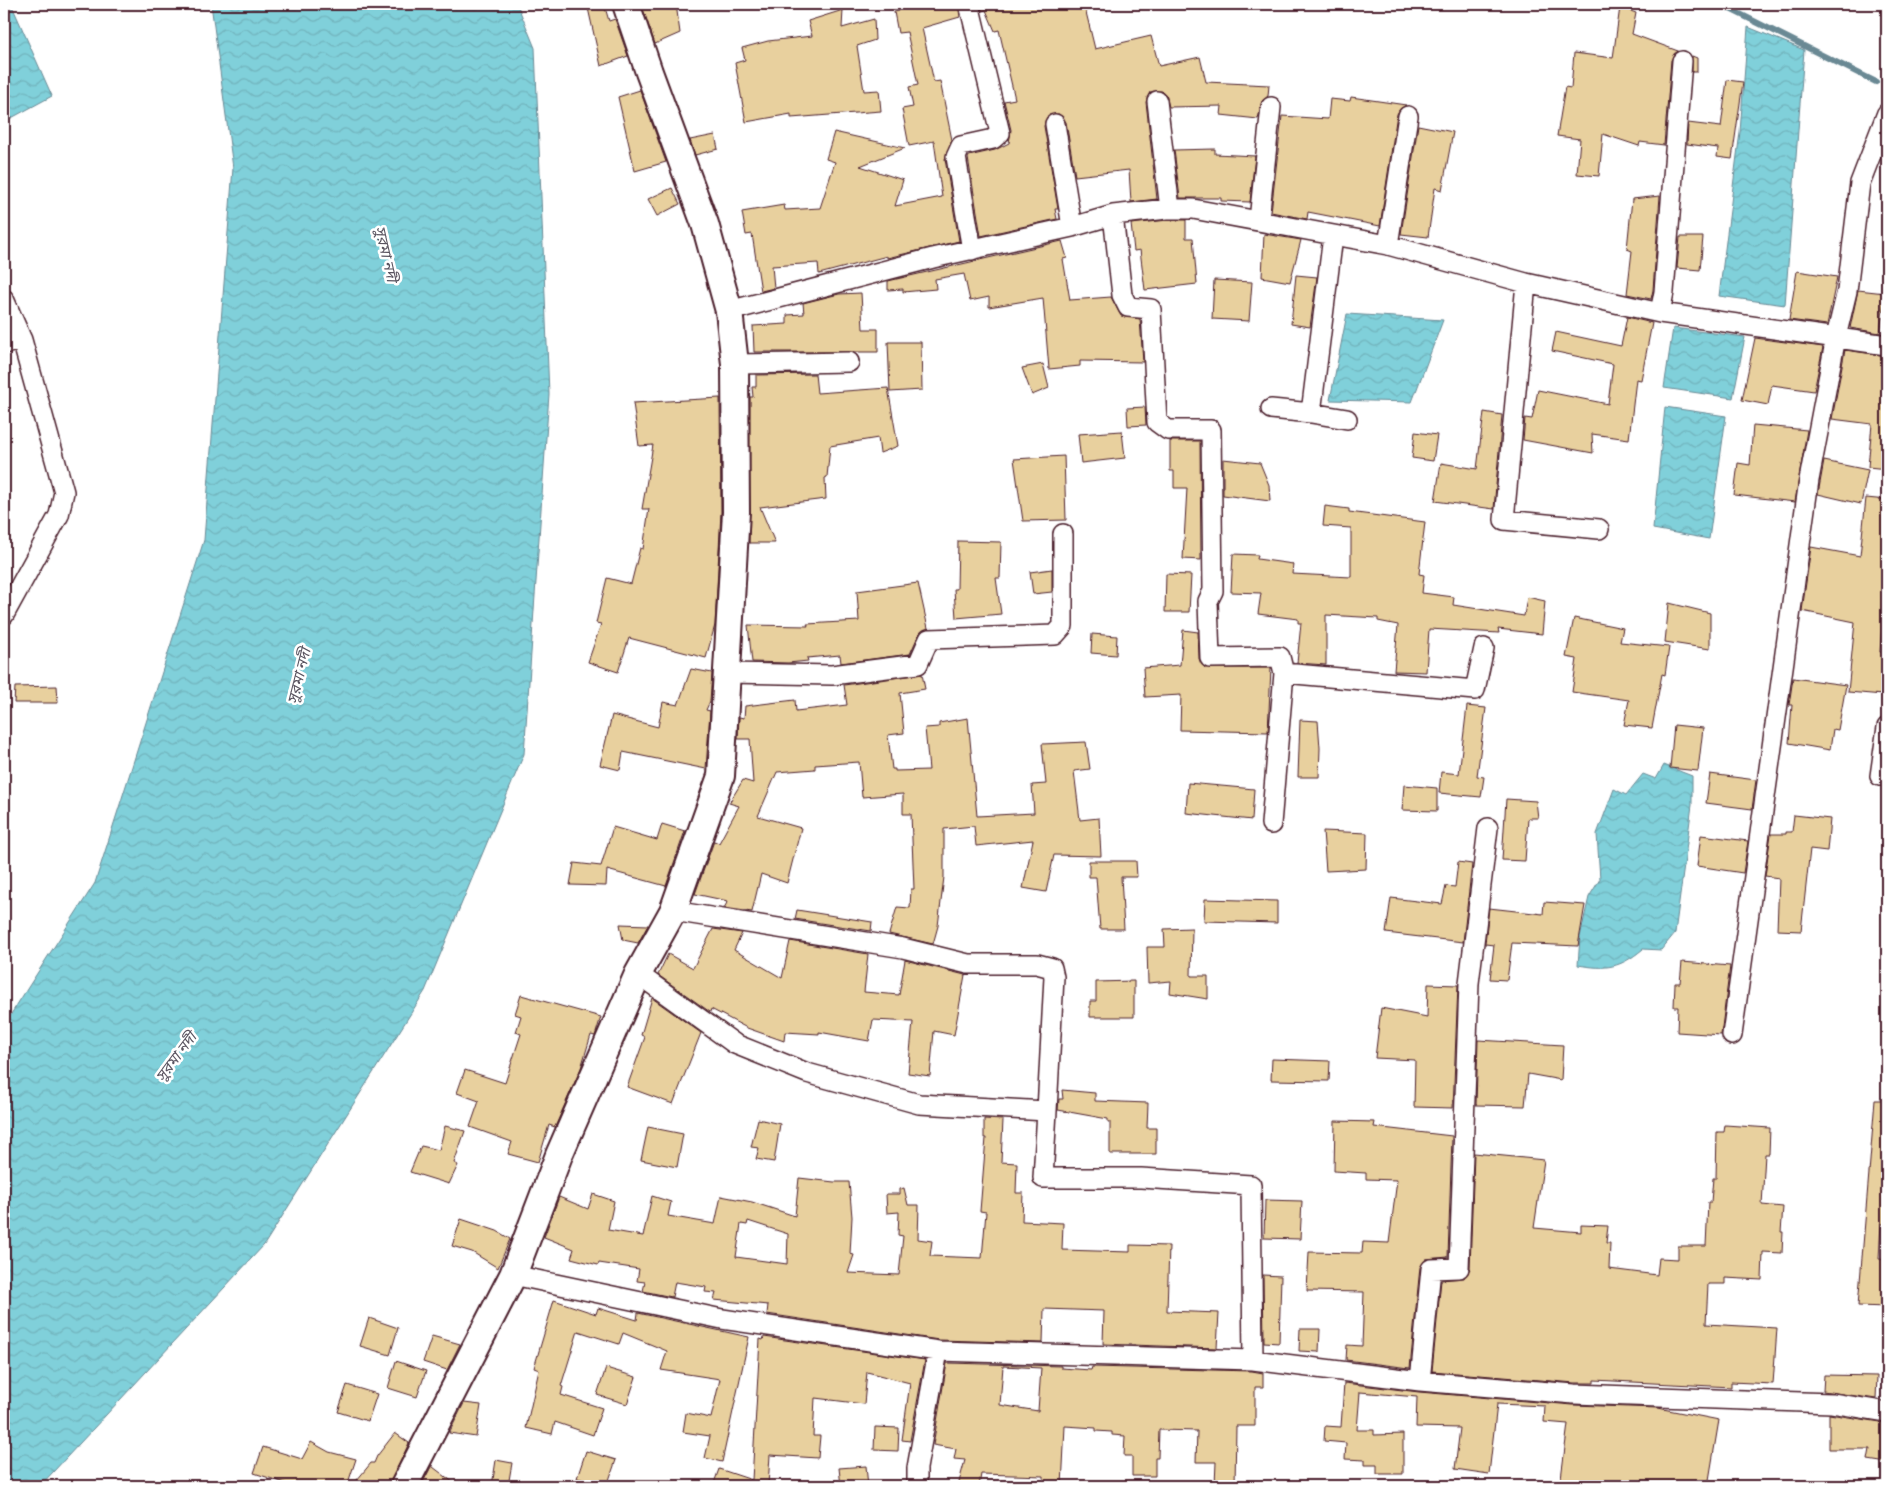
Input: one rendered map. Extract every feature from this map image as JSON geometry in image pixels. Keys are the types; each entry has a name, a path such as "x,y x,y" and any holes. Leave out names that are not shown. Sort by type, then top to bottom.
{"street":[{"path":"404,1486 513,1275 559,1155 611,1041 638,974 673,911 721,776 736,512 736,364 729,311 705,224 626,4"},
{"path":"969,4 1000,132 993,139 961,146 956,157 972,250"},
{"path":"1660,313 1664,292 1682,61"},
{"path":"1157,101 1170,209"},
{"path":"1259,220 1271,107"},
{"path":"1732,1035 1809,480 1836,337 1847,291 1860,183 1887,113"},
{"path":"1388,246 1408,116"},
{"path":"1055,124 1072,227"},
{"path":"729,311 1072,227 1113,215 1170,209 1193,209 1388,246 1526,283 1660,313 1887,345"},
{"path":"1113,215 1122,295 1128,307 1151,309 1157,422 1168,430 1211,430 1212,591 1208,601 1210,658 1280,657 1284,673 1271,824"},
{"path":"1311,413 1333,236"},
{"path":"1526,283 1504,520 1599,529"},
{"path":"4,299 22,340 64,492 59,515 4,615"},
{"path":"4,344 22,340"},
{"path":"736,364 849,362"},
{"path":"1271,409 1347,419"},
{"path":"726,673 842,673 918,664 928,639 1055,634 1063,626 1063,534"},
{"path":"1284,673 1475,690 1484,648"},
{"path":"1880,776 1887,727"},
{"path":"1420,1382 1431,1269 1459,1268 1469,983 1488,828"},
{"path":"673,911 904,948 968,964 1037,964 1052,968 1054,977 1043,1178 1141,1178 1251,1185 1253,1360"},
{"path":"638,974 734,1044 807,1074 919,1104 1047,1112"},
{"path":"513,1275 722,1319 938,1351 1253,1360 1420,1382 1574,1394 1832,1404 1887,1412"},
{"path":"917,1486 917,1468 938,1351"}],"water":[{"name":"সুরমা নদী","path":"211,4 517,4 535,48 549,394 524,754 425,991 264,1245 40,1486 4,1486 4,1025 95,883 204,540 233,168"},
{"path":"13,8 52,96 4,122 4,13"},
{"path":"1748,27 1804,50 1785,305 1719,296 1740,132"},
{"path":"1347,314 1443,320 1412,402 1330,400"},
{"path":"1673,328 1745,337 1733,398 1664,388"},
{"path":"1665,407 1726,416 1709,539 1653,529"},
{"path":"1664,765 1692,776 1692,805 1675,933 1661,950 1643,949 1620,964 1605,967 1578,965 1580,937 1589,897 1600,879 1597,834 1614,789 1626,795 1643,774 1656,779"}],"building":[{"path":"604,4 609,21 615,19 628,56 601,66 588,8"},
{"path":"664,4 676,4 680,33 655,44 643,9"},
{"path":"897,4 958,4 960,17 922,28 934,82 940,81 952,140 945,159 959,241 887,258 887,256 819,274 818,263 772,266 774,288 761,291 752,234 746,235 742,212 784,205 785,210 820,208 835,162 826,159 834,132 905,148 860,166 903,180 895,206 942,197 934,141 909,146 902,109 913,107 909,87 918,85 907,32 898,33 894,12 899,11"},
{"path":"981,4 1084,4 1095,49 1151,36 1159,66 1200,57 1206,82 1269,85 1268,96 1262,101 1258,119 1221,115 1222,106 1169,107 1166,95 1162,91 1150,92 1146,102 1157,199 1131,202 1129,170 1075,176 1066,122 1059,114 1048,115 1044,126 1058,209 1055,209 1057,219 981,236 968,158 969,156 995,150 1009,143 1011,130 1004,101 1015,99 999,30 995,31 986,10 982,11"},
{"path":"1620,7 1636,13 1632,34 1678,51 1671,60 1664,145 1640,142 1639,146 1603,134 1599,176 1577,174 1580,139 1557,136 1565,87 1571,88 1574,53 1613,58"},
{"path":"843,10 842,28 874,19 875,40 857,46 864,91 879,90 881,111 791,118 791,114 746,122 735,63 745,60 742,48 768,41 812,36 808,21"},
{"path":"1692,56 1697,58 1697,72 1692,72"},
{"path":"1727,80 1743,82 1732,159 1717,157 1718,148 1687,144 1688,123 1721,127"},
{"path":"640,90 666,162 635,171 618,97"},
{"path":"1351,97 1406,105 1397,114 1380,226 1308,212 1307,219 1271,212 1282,116 1328,119 1330,99 1350,101"},
{"path":"1418,125 1453,132 1442,190 1435,188 1428,237 1401,234"},
{"path":"715,135 718,149 695,155 690,140"},
{"path":"1215,149 1215,154 1255,156 1250,202 1221,201 1221,198 1180,198 1174,150"},
{"path":"672,188 680,204 657,216 648,199"},
{"path":"1660,196 1651,299 1627,294 1632,251 1627,249 1632,199"},
{"path":"1186,220 1186,238 1193,238 1197,284 1145,290 1140,250 1134,251 1131,224"},
{"path":"1264,234 1301,240 1290,282 1262,277"},
{"path":"1680,237 1703,237 1700,270 1677,268"},
{"path":"1062,241 1067,258 1063,259 1070,300 1111,297 1121,316 1140,319 1143,362 1080,361 1080,366 1049,369 1043,298 989,307 989,297 970,301 964,274 935,279 936,289 903,292 903,289 888,290 888,281"},
{"path":"1797,271 1837,277 1827,325 1789,320"},
{"path":"1296,275 1317,277 1310,327 1291,324"},
{"path":"1214,280 1252,282 1249,321 1212,319"},
{"path":"1858,290 1885,293 1880,333 1850,328"},
{"path":"861,293 863,329 878,329 878,352 754,352 753,326 787,324 787,315 804,314 803,303 839,294"},
{"path":"1627,317 1652,323 1641,380 1636,379 1629,439 1592,434 1593,453 1523,440 1525,418 1532,419 1538,390 1608,404 1613,364 1552,351 1556,332 1621,346"},
{"path":"1755,338 1823,347 1814,391 1772,385 1768,405 1742,400"},
{"path":"888,342 921,342 922,390 890,392"},
{"path":"1845,350 1887,356 1887,469 1868,467 1872,424 1832,419"},
{"path":"1043,364 1049,388 1032,395 1022,368"},
{"path":"815,374 817,393 888,388 898,446 880,453 878,438 830,446 827,477 825,478 826,499 760,507 775,543 749,543 750,397 753,397 752,387 756,387 756,375"},
{"path":"720,398 721,512 715,625 706,658 629,638 618,672 588,662 601,624 596,623 607,578 631,584 640,548 643,549 649,509 642,509 653,445 639,446 633,403"},
{"path":"1145,407 1146,425 1128,426 1127,408"},
{"path":"1484,412 1502,415 1494,509 1435,501 1441,463 1477,469"},
{"path":"1753,425 1807,430 1795,502 1734,495 1738,463 1750,465"},
{"path":"1122,431 1125,458 1081,463 1078,434"},
{"path":"1415,432 1437,435 1433,461 1412,458"},
{"path":"1170,441 1200,441 1201,560 1183,559 1187,488 1174,488 1174,471 1170,471"},
{"path":"1064,456 1066,520 1023,521 1014,459"},
{"path":"1223,459 1260,463 1269,485 1270,501 1223,495"},
{"path":"1824,461 1868,470 1861,504 1818,494"},
{"path":"1866,498 1887,500 1887,611 1883,611 1880,652 1887,653 1887,675 1885,675 1883,695 1848,692 1855,622 1802,611 1811,547 1860,556"},
{"path":"1325,506 1349,509 1349,512 1425,522 1419,574 1424,575 1422,593 1454,597 1453,605 1524,616 1527,597 1545,601 1542,634 1498,629 1499,633 1429,629 1426,672 1394,671 1398,625 1378,621 1378,618 1326,615 1326,665 1297,663 1301,623 1298,623 1298,619 1258,614 1261,593 1231,592 1233,554 1258,555 1257,559 1293,564 1292,574 1351,577 1351,528 1323,526"},
{"path":"958,541 1001,542 1000,578 996,578 1001,614 956,618 954,589 957,589"},
{"path":"1052,569 1052,592 1033,594 1030,572"},
{"path":"1166,574 1191,575 1189,612 1165,612"},
{"path":"918,583 928,628 919,634 910,654 841,663 840,655 807,658 808,661 788,663 752,662 748,625 808,626 807,624 859,621 857,591"},
{"path":"1669,603 1710,613 1710,649 1665,642"},
{"path":"1574,618 1623,628 1620,642 1669,647 1665,675 1662,674 1652,728 1624,725 1629,700 1572,692 1577,659 1566,657"},
{"path":"1183,630 1198,632 1199,659 1205,668 1271,668 1268,732 1180,730 1181,695 1145,697 1143,668 1180,665"},
{"path":"1092,634 1117,636 1116,655 1091,653"},
{"path":"691,669 712,673 710,701 706,710 710,711 706,769 623,752 620,770 600,765 612,715 658,727 663,702 678,705"},
{"path":"922,674 925,689 900,693 904,733 888,735 892,769 895,769 895,771 929,770 925,728 939,727 939,723 968,718 977,816 1034,813 1032,785 1046,784 1042,744 1086,742 1090,769 1074,771 1080,820 1099,818 1101,856 1054,855 1046,892 1023,888 1033,840 976,846 974,826 944,829 944,877 938,926 933,944 889,934 897,907 910,908 911,889 914,889 911,814 903,814 903,794 862,797 859,762 815,765 815,769 777,772 758,816 801,828 787,883 761,874 752,912 724,908 728,901 695,894 714,841 719,843 739,806 729,803 743,780 753,783 750,739 738,739 739,717 744,718 745,706 795,700 796,711 847,705 844,685"},
{"path":"1793,678 1846,685 1838,730 1833,729 1830,750 1789,743 1792,705 1789,705"},
{"path":"57,686 58,703 14,703 15,687"},
{"path":"1467,706 1486,708 1477,776 1484,777 1481,797 1439,793 1441,772 1459,774"},
{"path":"1300,720 1318,721 1320,748 1319,777 1298,777"},
{"path":"1674,725 1703,728 1698,771 1670,768"},
{"path":"1710,774 1756,780 1752,809 1706,803"},
{"path":"1188,783 1254,789 1252,820 1186,813"},
{"path":"1404,785 1437,788 1437,811 1402,810"},
{"path":"1506,799 1536,801 1538,818 1528,818 1525,861 1502,860"},
{"path":"1794,815 1830,819 1827,851 1810,849 1801,931 1777,930 1779,878 1765,876 1771,834 1792,832"},
{"path":"662,824 685,831 666,886 607,870 606,886 570,885 574,863 601,866 613,827 657,840"},
{"path":"1323,831 1367,833 1366,869 1326,871"},
{"path":"1701,835 1748,841 1743,873 1697,866"},
{"path":"1089,861 1136,861 1137,877 1121,877 1124,929 1100,929 1096,877 1089,877"},
{"path":"1458,862 1472,864 1463,942 1386,933 1391,898 1442,904 1446,886 1455,887"},
{"path":"1205,899 1277,901 1277,923 1204,921"},
{"path":"1544,902 1585,905 1578,946 1512,943 1507,980 1490,979 1494,945 1485,944 1489,908 1543,914"},
{"path":"797,910 872,922 871,931 795,919"},
{"path":"620,924 648,925 638,943 623,940"},
{"path":"1192,928 1191,976 1208,976 1208,999 1170,993 1171,981 1148,983 1147,947 1165,947 1164,929"},
{"path":"713,929 742,933 734,950 782,978 790,941 868,954 864,992 899,995 905,960 965,975 954,1035 934,1031 930,1076 908,1073 913,1022 873,1020 869,1041 819,1032 819,1034 785,1032 784,1041 747,1028 711,1009 710,1012 658,975 668,954 693,968"},
{"path":"1682,962 1730,966 1721,1035 1677,1032 1678,1007 1674,1007 1675,983 1680,983"},
{"path":"1134,981 1134,1017 1090,1017 1090,1001 1096,1001 1096,982"},
{"path":"1428,984 1458,985 1453,1108 1414,1107 1415,1060 1375,1058 1381,1008 1427,1017"},
{"path":"521,995 601,1017 595,1036 591,1035 581,1068 555,1127 549,1125 538,1162 508,1154 512,1142 470,1127 479,1101 457,1093 465,1070 505,1083 521,1034 516,1032 521,1016 515,1014"},
{"path":"652,998 701,1033 673,1104 627,1087 645,1037 641,1035"},
{"path":"1478,1040 1563,1045 1561,1080 1528,1074 1525,1106 1476,1105"},
{"path":"1272,1059 1330,1061 1329,1081 1271,1080"},
{"path":"1062,1090 1095,1093 1095,1101 1148,1103 1147,1128 1156,1128 1156,1154 1110,1154 1110,1122 1108,1122 1108,1119 1058,1110 1059,1099 1063,1099"},
{"path":"1875,1100 1887,1100 1887,1224 1881,1224 1879,1259 1887,1259 1887,1307 1858,1306"},
{"path":"758,1119 780,1124 774,1162 756,1159 759,1148 751,1147"},
{"path":"984,1119 1003,1120 1001,1162 1017,1163 1016,1193 1023,1193 1022,1221 1063,1223 1062,1250 1130,1252 1130,1245 1169,1246 1167,1311 1219,1313 1217,1348 1103,1344 1104,1311 1044,1309 1043,1343 939,1340 767,1314 768,1305 714,1300 716,1293 705,1292 706,1287 675,1282 672,1297 643,1291 645,1282 637,1281 639,1269 599,1263 598,1265 571,1258 574,1249 544,1237 559,1197 588,1209 593,1194 614,1201 608,1230 643,1236 652,1196 671,1202 668,1216 715,1224 721,1196 752,1202 795,1216 799,1178 849,1182 852,1217 850,1254 854,1255 848,1273 899,1275 903,1236 898,1235 899,1212 887,1213 886,1194 900,1194 900,1189 904,1188 908,1205 919,1205 918,1239 932,1241 930,1256 982,1258 986,1212 980,1211 986,1138 984,1138","holes":["748,1221 788,1234 787,1264 736,1257 741,1224 747,1225"]},
{"path":"1335,1121 1375,1122 1374,1127 1452,1136 1448,1257 1426,1259 1420,1267 1410,1368 1346,1360 1347,1345 1362,1346 1364,1292 1307,1291 1309,1252 1362,1253 1363,1242 1389,1243 1397,1180 1366,1179 1366,1173 1334,1171"},
{"path":"1725,1125 1770,1128 1769,1154 1765,1154 1762,1205 1783,1207 1782,1253 1763,1252 1762,1280 1725,1278 1725,1284 1708,1284 1706,1324 1777,1328 1773,1384 1731,1382 1731,1387 1594,1380 1594,1383 1575,1383 1432,1371 1441,1280 1464,1278 1470,1269 1474,1153 1544,1160 1534,1228 1581,1232 1581,1225 1608,1226 1606,1243 1610,1243 1609,1269 1657,1275 1659,1258 1678,1259 1678,1246 1706,1246 1708,1202 1711,1202 1713,1178 1716,1178 1717,1132 1724,1132"},
{"path":"445,1126 465,1131 454,1163 458,1165 449,1184 410,1172 421,1146 439,1150"},
{"path":"648,1127 683,1134 677,1167 641,1160"},
{"path":"1265,1200 1302,1201 1300,1239 1264,1238"},
{"path":"461,1219 497,1231 510,1239 498,1268 472,1252 452,1246"},
{"path":"1263,1275 1281,1276 1279,1343 1264,1342"},
{"path":"554,1300 596,1314 598,1308 637,1320 638,1313 749,1337 722,1462 705,1458 710,1436 683,1432 686,1413 711,1418 720,1379 661,1370 667,1351 623,1333 619,1344 578,1331 561,1386 563,1387 561,1395 602,1408 593,1435 555,1422 552,1434 526,1428 539,1370 534,1368"},
{"path":"369,1318 398,1328 390,1355 360,1346"},
{"path":"1300,1329 1320,1329 1319,1352 1299,1351"},
{"path":"432,1336 460,1344 447,1370 423,1362"},
{"path":"764,1337 925,1360 910,1441 902,1440 910,1383 867,1372 864,1404 815,1398 813,1436 820,1436 818,1458 770,1455 768,1486 713,1486 719,1469 752,1480 760,1339 763,1340"},
{"path":"396,1361 426,1371 417,1397 388,1388"},
{"path":"947,1363 1061,1366 1061,1368 1091,1370 1092,1367 1252,1371 1263,1373 1263,1387 1255,1387 1255,1426 1236,1426 1235,1485 1215,1485 1216,1462 1196,1462 1197,1431 1159,1430 1158,1458 1155,1458 1155,1476 1132,1476 1132,1456 1124,1456 1125,1436 1112,1435 1112,1432 1096,1431 1096,1428 1065,1426 1062,1486 1044,1486 1044,1476 981,1474 979,1486 958,1486 965,1460 954,1459 956,1449 933,1445","holes":["1003,1366 1041,1368 1038,1411 1000,1405"]},
{"path":"606,1368 636,1377 627,1404 597,1395"},
{"path":"1824,1375 1877,1376 1876,1399 1823,1391"},
{"path":"1344,1383 1419,1392 1573,1405 1658,1408 1719,1420 1708,1486 1560,1486 1568,1424 1544,1422 1545,1406 1497,1404 1489,1474 1455,1469 1460,1428 1416,1427 1417,1397 1360,1392 1357,1430 1374,1430 1374,1435 1403,1434 1403,1474 1377,1474 1377,1465 1365,1465 1365,1460 1345,1459 1346,1443 1324,1441 1325,1426 1341,1427"},
{"path":"347,1385 377,1394 368,1421 338,1412"},
{"path":"464,1403 481,1405 476,1437 449,1433"},
{"path":"1829,1414 1887,1423 1887,1463 1868,1460 1870,1449 1829,1449"},
{"path":"875,1427 899,1428 898,1451 874,1450"},
{"path":"395,1433 409,1443 389,1486 352,1486 371,1463 374,1463 377,1456"},
{"path":"311,1442 329,1452 356,1459 347,1486 294,1486 254,1473 263,1447 302,1459"},
{"path":"586,1451 616,1460 607,1486 577,1478"},
{"path":"496,1460 512,1463 508,1486 492,1486"},
{"path":"432,1465 433,1467 458,1486 421,1486"},
{"path":"866,1466 868,1486 841,1486 839,1468"}],"waterway":[{"path":"1720,4 1876,82"}]}
